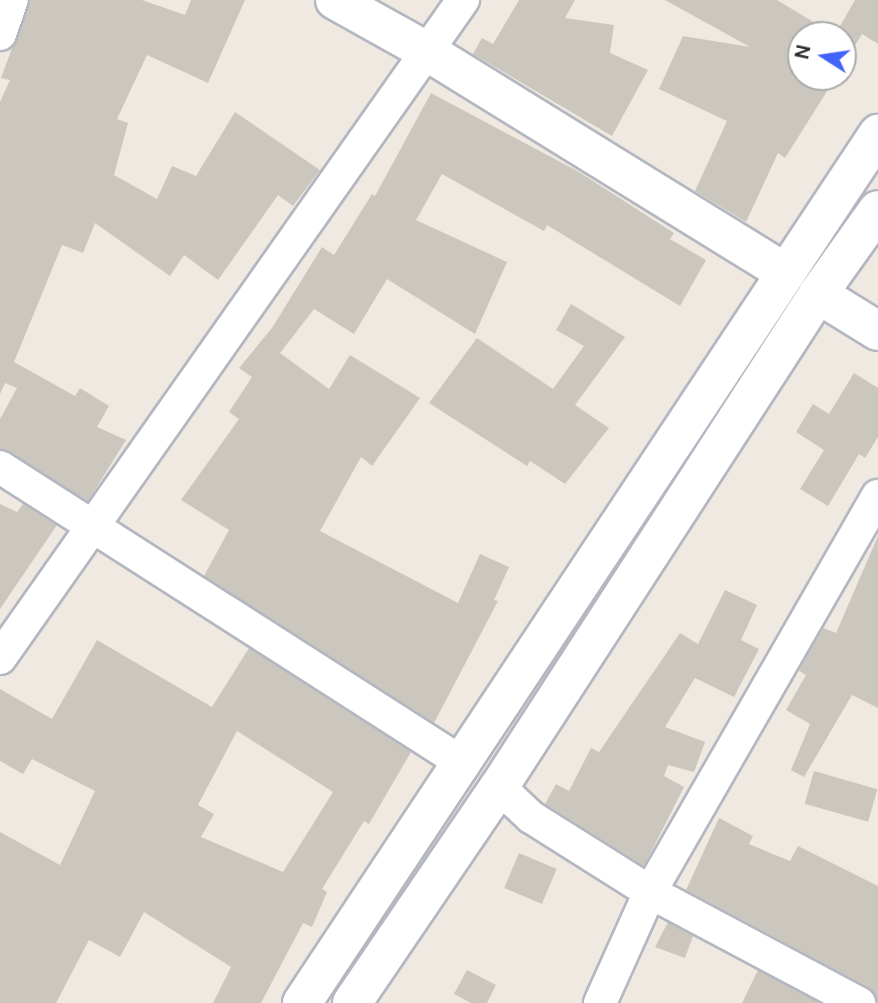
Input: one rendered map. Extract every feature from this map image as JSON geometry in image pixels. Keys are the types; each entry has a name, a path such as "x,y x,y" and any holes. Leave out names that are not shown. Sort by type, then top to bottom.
{"main road":[{"path":"335,0 428,52 783,271"},
{"path":"302,1003 464,764 783,271 878,134"},
{"path":"352,1003 499,787 818,294 878,210"},
{"path":"818,294 878,331"}],"street":[{"path":"0,34 12,0"},
{"path":"0,658 463,0"},
{"path":"0,467 95,523 464,764"},
{"path":"600,1003 650,892 878,496"},
{"path":"499,787 531,817 650,892 859,1003"}],"building":[{"path":"30,0 142,0 185,15 191,0 245,0 208,83 147,55 117,119 128,123 114,175 157,199 172,166 196,176 235,112 320,170 293,206 278,195 218,280 184,255 170,276 95,223 83,253 62,245 14,362 75,396 80,388 109,406 97,427 126,440 88,501 0,449 0,419 17,388 5,383 0,394 0,102 10,80 1,78"},
{"path":"519,0 575,0 565,18 614,25 610,53 648,70 612,136 473,54 482,38 493,44"},
{"path":"665,0 777,0 812,21 787,21 787,91 827,91 785,158 778,153 746,222 695,191 727,121 659,89 683,36 750,47"},
{"path":"855,0 878,0 878,44 862,34 857,42 857,21 843,21"},
{"path":"431,93 579,172 674,233 670,239 706,260 680,306 547,225 544,231 442,174 416,220 507,262 475,334 387,279 354,334 314,309 280,353 329,389 350,355 420,398 372,466 361,457 320,531 458,603 480,554 509,567 494,600 498,601 434,723 204,576 229,530 181,500 239,419 229,412 252,377 239,368 272,328 322,247 334,255 372,194 375,196"},
{"path":"571,304 625,337 575,405 609,428 565,484 530,461 527,466 429,403 477,338 553,389 584,346 556,330"},
{"path":"854,373 878,388 878,437 865,458 859,454 828,506 800,489 824,450 796,432 813,404 829,414"},
{"path":"0,504 17,512 23,504 57,525 0,609"},
{"path":"878,536 878,708 852,695 804,777 791,770 810,724 786,710 806,675 799,671 823,628 836,633"},
{"path":"725,590 757,605 741,640 759,649 734,697 695,678 665,727 705,742 694,772 668,765 664,776 684,787 644,866 545,804 556,784 569,791 591,748 599,752 680,633 698,644"},
{"path":"97,640 212,707 249,648 411,752 369,824 364,821 322,889 327,892 312,927 303,923 261,1003 213,1003 231,967 144,912 120,957 89,940 56,1003 0,1003 0,832 60,865 95,791 32,759 23,774 0,761 0,689 52,719","holes":["237,731 333,792 283,872 201,837 214,814 198,805"]},
{"path":"814,771 877,789 868,822 805,804"},
{"path":"719,818 753,836 749,844 790,861 798,846 878,886 878,1003 868,987 686,890"},
{"path":"519,853 557,869 542,904 504,888"},
{"path":"668,922 693,936 685,958 655,947"},
{"path":"467,970 496,985 487,1003 471,1003 454,994"},
{"path":"758,970 820,1003 742,1003"}]}
